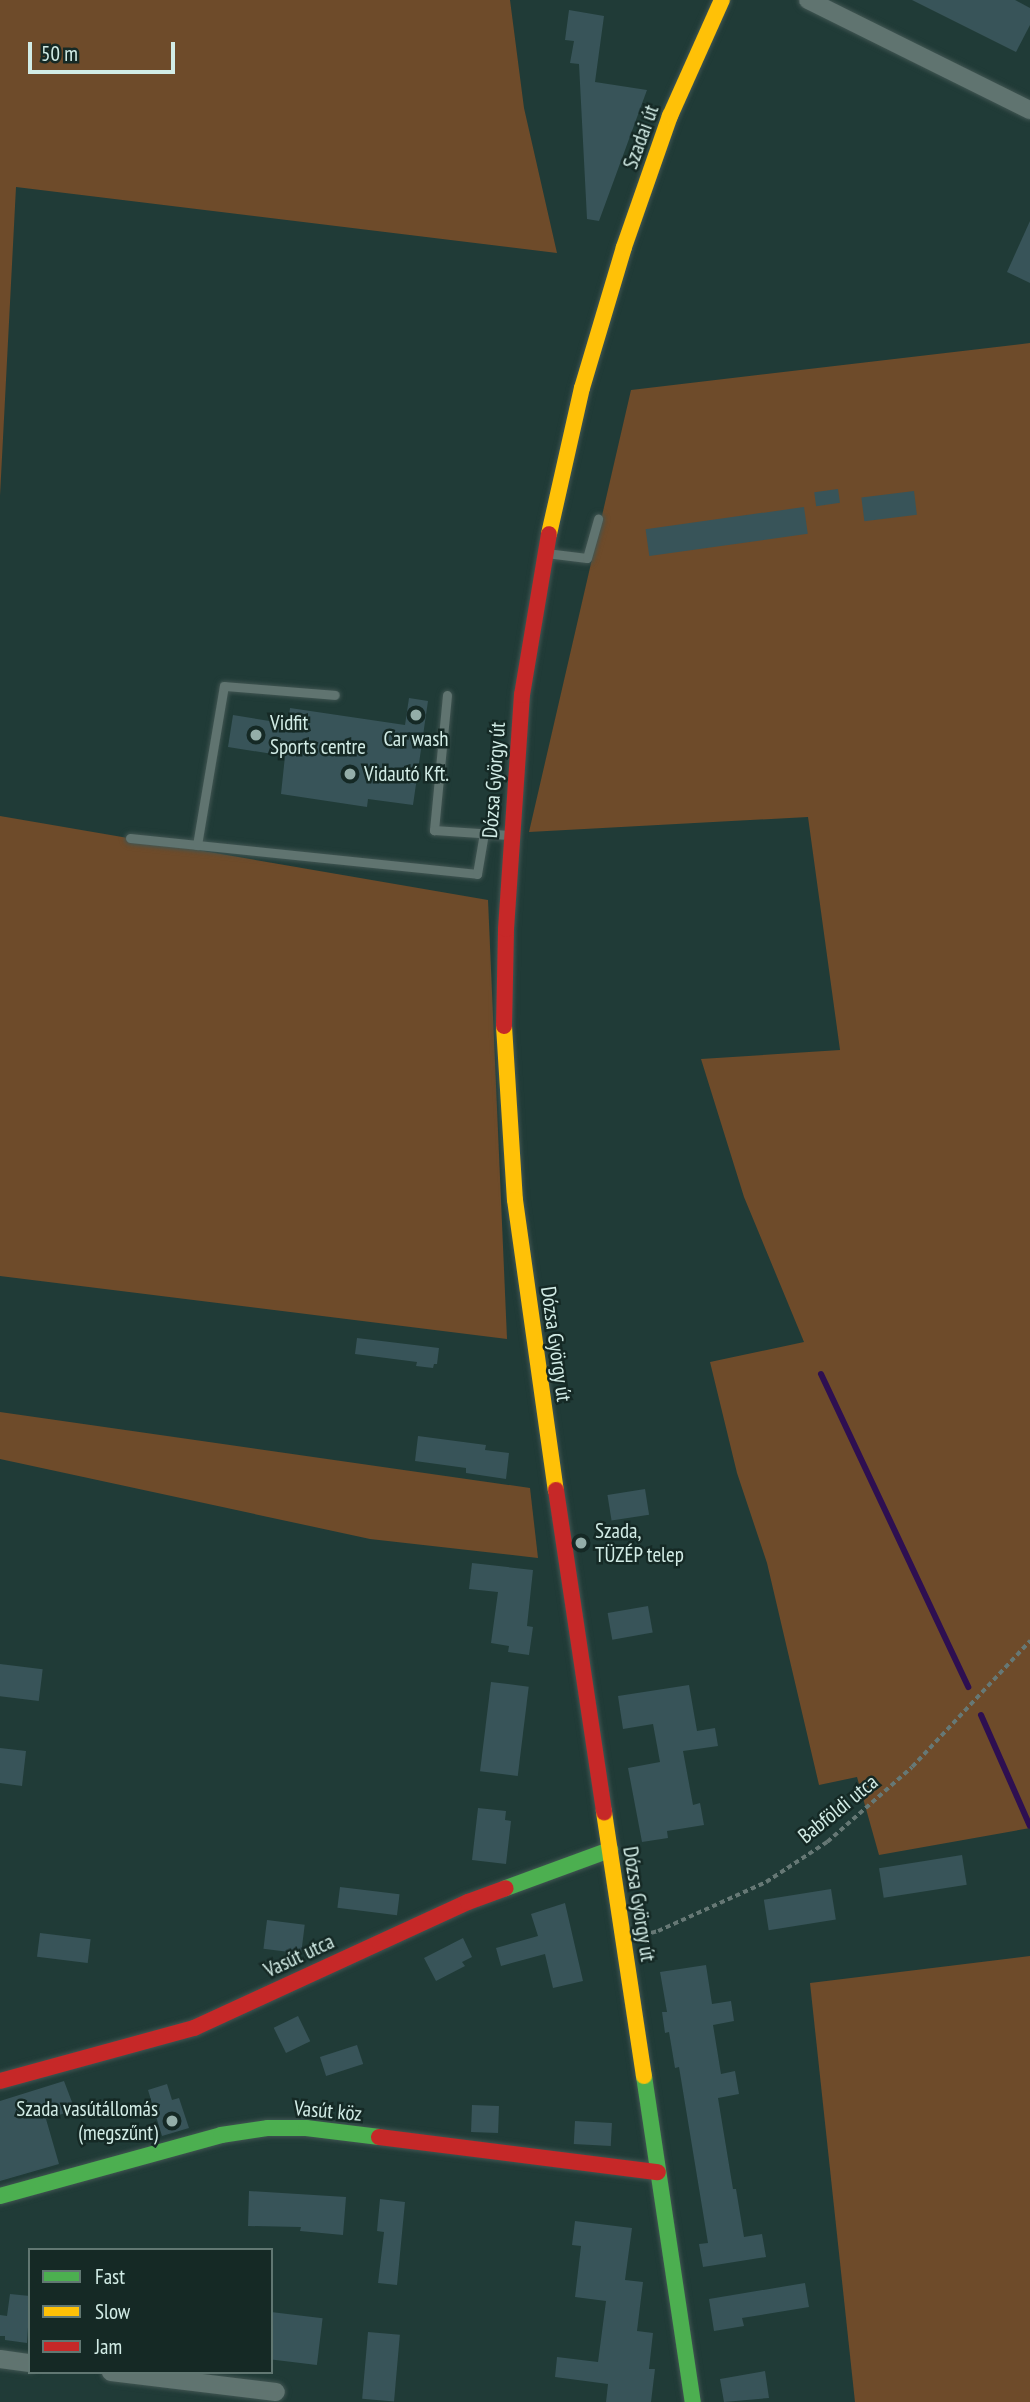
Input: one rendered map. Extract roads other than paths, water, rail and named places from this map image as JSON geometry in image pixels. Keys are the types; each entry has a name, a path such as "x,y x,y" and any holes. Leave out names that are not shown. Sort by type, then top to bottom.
{"main road":[{"name":"Szadai út","path":"611,292 670,116 722,0"},
{"name":"Dózsa György út","path":"611,292 582,388 545,553 522,695 511,835 504,1030 515,1200 693,2402"},
{"name":"Vasút utca","path":"0,2081 194,2028 468,1902 610,1850"},
{"name":"Vasút köz","path":"0,2196 221,2135 268,2128 306,2128 658,2172"}],"street":[{"path":"808,0 1030,110"},
{"path":"0,2359 28,2362"},
{"path":"128,2374 276,2392"}],"lane":[{"path":"545,553 587,558 598,519"},
{"path":"197,845 224,685 335,695"},
{"path":"447,695 434,830 511,835"},
{"path":"130,838 477,874 484,834"}],"waterway":[{"path":"821,1374 968,1687"},
{"path":"981,1715 1030,1826"}],"place":[{"name":"Car wash","path":"416,715"},
{"name":"Vidfit Sports centre","path":"256,735"},
{"name":"Vidautó Kft.","path":"350,774"},
{"name":"Szada, TÜZÉP telep","path":"581,1543"},
{"name":"Szada vasútállomás (megszűnt)","path":"172,2121"}]}
